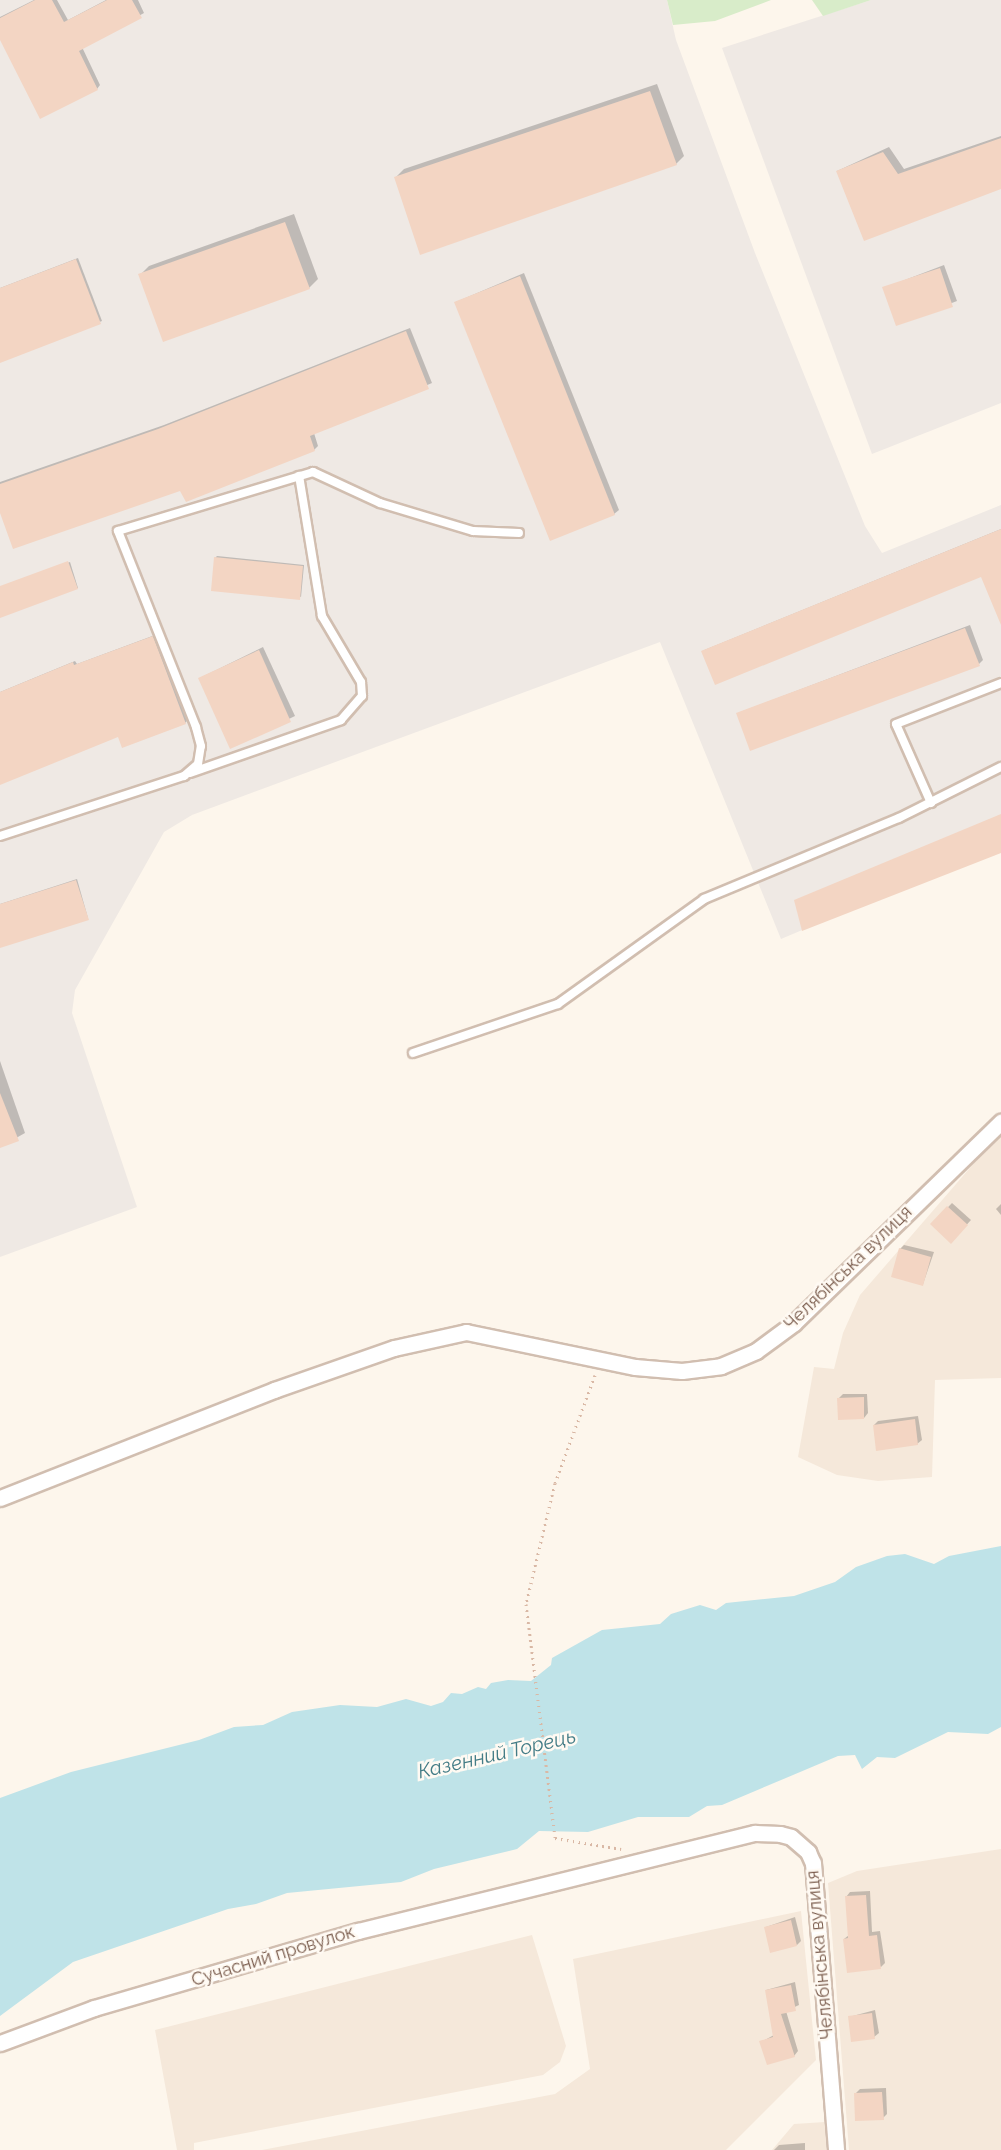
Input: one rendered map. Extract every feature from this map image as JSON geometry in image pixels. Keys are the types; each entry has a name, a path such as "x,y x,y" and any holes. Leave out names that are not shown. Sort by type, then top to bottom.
{"street":[{"name":"Челябінська вулиця","path":"0,1498 274,1390 394,1348 466,1332 600,1362 681,1371 722,1366 756,1351 794,1323 1001,1122"},
{"name":"Челябінська вулиця","path":"550,1884 650,1861 755,1833 791,1837 808,1852 816,1886 836,2150"},
{"name":"Сучасний провулок","path":"0,2043 72,2015 358,1931 550,1884"}],"lane":[{"path":"184,776 198,764 201,746 196,728 118,531 313,472 380,503 473,531 519,533"},
{"path":"0,836 184,776 341,720 362,696 361,682 322,616 299,476"},
{"path":"931,803 896,724 1001,683"},
{"path":"413,1053 558,1004 704,899 931,803 1001,767"}],"path":[{"path":"600,1362 555,1483 526,1604 532,1668 555,1838 632,1852 650,1861"}],"shaded area":[{"path":"0,0 667,0 676,40 755,253 865,526 882,553 1001,505 1001,846 781,939 660,642 192,815 164,832 75,990 72,1013 137,1207 0,1257"},
{"path":"871,0 1001,0 1001,403 872,454 722,48"},
{"path":"1001,1132 1001,1378 935,1380 932,1477 878,1481 837,1475 798,1457 814,1367 834,1369 843,1333 860,1295"},
{"path":"1001,1849 1001,2150 849,2150 828,1883 857,1871"},
{"path":"801,1911 816,2060 726,2150 262,2150 555,2094 590,2069 573,1959"},
{"path":"532,1935 566,2046 560,2062 543,2075 194,2143 194,2150 177,2150 155,2030"},
{"path":"825,2122 827,2150 772,2150 794,2124"}],"green space":[{"path":"667,0 771,0 715,21 673,25"},
{"path":"812,0 871,0 823,16"}],"water":[{"name":"Казенний Торець","path":"1001,1546 1001,1727 988,1734 948,1732 895,1758 877,1757 862,1769 855,1755 838,1756 722,1805 707,1806 689,1817 638,1817 588,1832 539,1831 517,1849 434,1869 401,1882 287,1893 256,1904 228,1909 73,1962 0,2016 0,1798 71,1772 199,1740 234,1727 263,1725 292,1712 340,1705 377,1707 406,1699 431,1706 443,1702 451,1693 462,1694 478,1687 486,1689 491,1683 508,1680 531,1681 551,1665 552,1658 602,1630 660,1624 671,1614 700,1605 716,1610 726,1603 794,1596 835,1582 856,1567 887,1556 905,1554 934,1564 949,1556"}],"building":[{"path":"35,0 52,0 64,22 107,0 132,0 142,18 79,51 98,90 40,119 0,40 0,18"},
{"path":"650,91 677,165 420,255 394,177"},
{"path":"1001,138 1001,189 864,241 836,171 883,152 898,174"},
{"path":"285,222 310,289 163,342 138,274"},
{"path":"76,259 101,324 0,363 0,288"},
{"path":"940,268 953,307 896,326 882,287"},
{"path":"520,276 615,515 550,541 454,302"},
{"path":"406,331 429,389 310,436 315,451 186,502 180,491 13,549 0,513 0,484 158,429"},
{"path":"1001,529 1001,625 981,577 715,685 701,651"},
{"path":"214,557 303,566 300,600 211,591"},
{"path":"68,561 78,589 0,618 0,586"},
{"path":"965,628 980,666 750,751 736,713"},
{"path":"153,636 186,724 122,748 118,737 0,785 0,692 73,662 74,665"},
{"path":"259,650 291,722 230,749 198,678"},
{"path":"1001,814 1001,853 802,931 794,900"},
{"path":"76,880 89,920 0,948 0,904"},
{"path":"0,1093 19,1141 0,1148"},
{"path":"947,1206 968,1225 951,1244 930,1224"},
{"path":"899,1248 931,1257 923,1286 891,1277"},
{"path":"864,1397 864,1419 838,1420 837,1398"},
{"path":"915,1419 918,1445 876,1451 873,1425"},
{"path":"866,1895 869,1936 877,1935 881,1969 847,1973 843,1939 848,1938 845,1896"},
{"path":"791,1920 797,1946 770,1953 764,1927"},
{"path":"791,1985 796,2011 781,2014 795,2057 767,2065 759,2041 773,2037 765,1990"},
{"path":"872,2013 875,2039 851,2042 848,2016"},
{"path":"882,2092 884,2120 855,2121 854,2093"}]}
